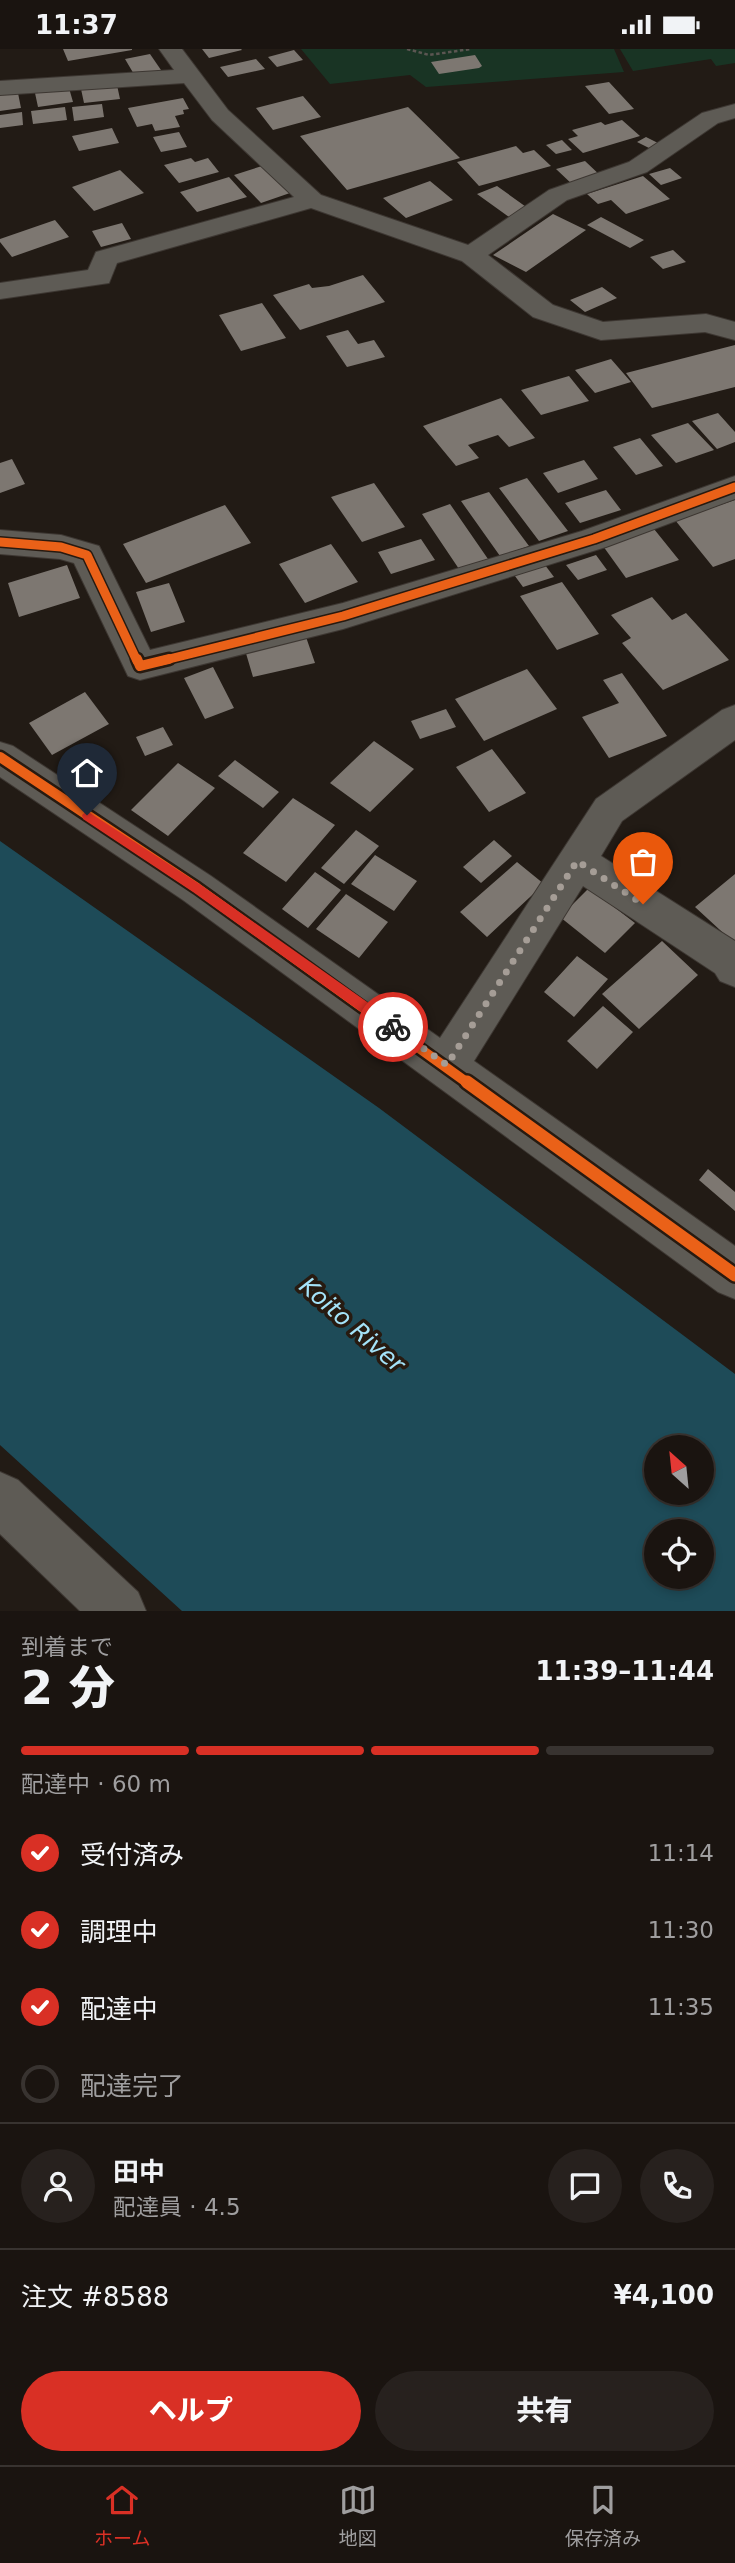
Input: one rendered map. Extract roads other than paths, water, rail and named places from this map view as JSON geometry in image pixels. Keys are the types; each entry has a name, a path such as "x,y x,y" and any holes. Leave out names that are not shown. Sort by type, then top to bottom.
{"street":[{"path":"170,49 220,115 312,200 471,255 543,311 601,331 706,323 735,331"},
{"path":"0,88 190,76"},
{"path":"471,255 558,195 638,167 710,118 735,111"},
{"path":"0,291 99,277 105,258 312,200"},
{"path":"0,542 61,547 87,555 140,666 343,617 594,539 735,487"},
{"path":"447,1065 609,810 735,720"},
{"path":"0,757 197,888 447,1065 735,1275"},
{"path":"577,861 730,960 735,968"},
{"path":"0,1498 119,1611"}],"water":[{"name":"Koito River","path":"0,841 379,1108 735,1374 735,1611 182,1611 0,1445"}]}
